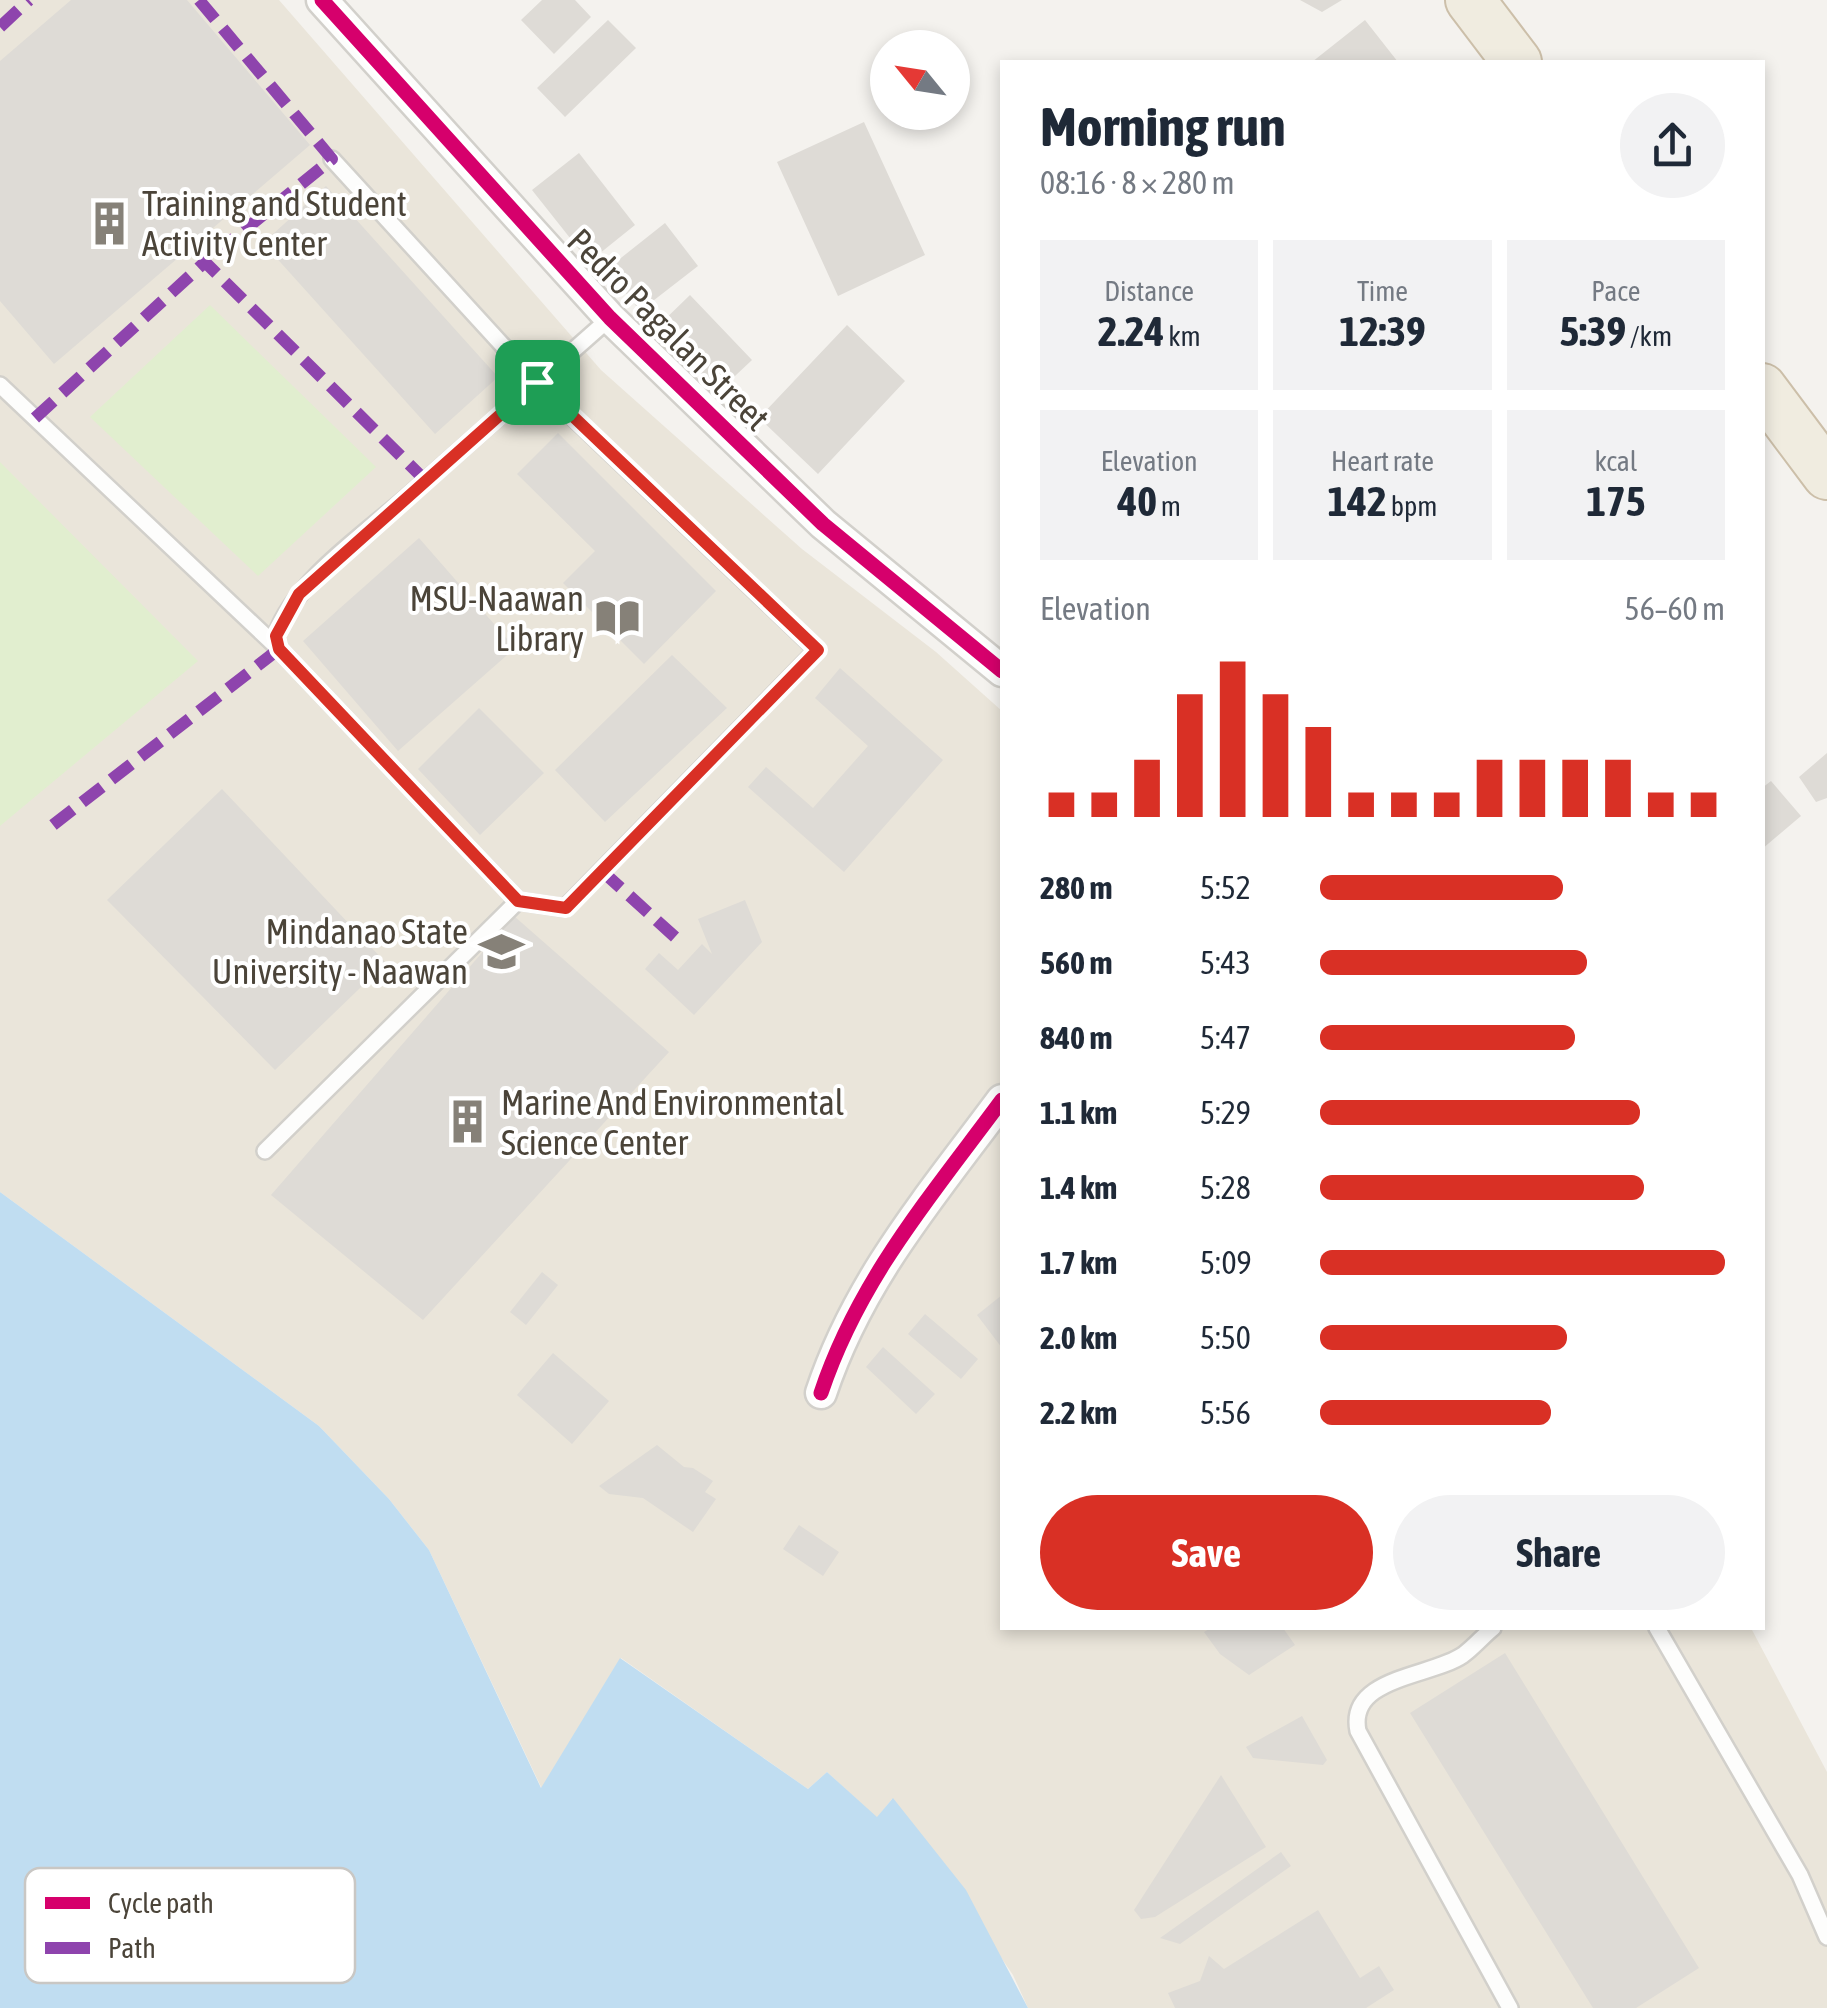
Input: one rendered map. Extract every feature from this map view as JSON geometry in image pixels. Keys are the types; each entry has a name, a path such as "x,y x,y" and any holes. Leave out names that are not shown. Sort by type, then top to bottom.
{"highway":[{"path":"1470,0 1515,60"},
{"path":"1765,392 1827,475"}],"street":[{"name":"Pedro Pagalan Street","path":"322,0 610,318 822,524 1000,669"},
{"path":"821,1393 840,1336 872,1277 1000,1103"}],"lane":[{"path":"0,385 279,649 518,901 566,908 818,650 537,382 332,159"},
{"path":"279,649 276,636 282,617 299,594 610,318"},
{"path":"265,1150 518,901"},
{"path":"1490,1630 1463,1655 1370,1692 1355,1719 1358,1731 1510,2008"},
{"path":"1658,1630 1800,1875 1827,1936"}],"shaded area":[{"name":"Mindanao State University - Naawan","path":"0,0 279,0 601,370 802,549 936,652 1000,709 1000,1630 1752,1630 1827,1772 1827,2008 1028,2008 1013,1975 892,1799 877,1818 827,1772 808,1789 621,1658 542,1789 429,1550 389,1499 319,1426 0,1192"}],"green space":[{"path":"210,305 376,467 258,576 90,417"},
{"path":"0,462 198,661 0,826"}],"water":[{"path":"0,1192 319,1426 389,1499 429,1550 541,1788 620,1658 808,1789 827,1772 877,1817 893,1798 966,1890 1028,2008 0,2008"}],"building":[{"name":"Training and Student Activity Center","path":"71,0 187,0 310,145 54,364 0,301 0,61"},
{"path":"542,0 575,0 591,17 554,54 521,20"},
{"path":"1300,0 1342,0 1322,12"},
{"path":"608,20 636,48 565,117 537,88"},
{"path":"1365,20 1396,60 1315,60"},
{"path":"864,122 925,255 838,296 777,162"},
{"path":"579,153 635,225 589,262 532,190"},
{"path":"326,186 498,377 435,434 263,243"},
{"path":"665,223 698,266 640,311 607,269"},
{"path":"690,295 752,360 718,392 656,328"},
{"path":"847,325 905,381 818,474 759,418"},
{"path":"558,433 716,591 644,664 563,583 595,551 517,474"},
{"path":"419,538 515,648 398,751 303,641"},
{"path":"672,655 727,708 605,822 555,770"},
{"path":"840,668 943,760 844,872 748,787 766,767 813,808 868,746 815,698"},
{"path":"479,708 544,773 480,835 418,769"},
{"path":"1827,753 1827,798 1816,802 1799,777"},
{"path":"1771,781 1801,816 1765,846 1765,786"},
{"path":"222,789 386,963 275,1070 107,900"},
{"path":"745,900 762,942 694,1015 645,969 659,953 678,970 702,944 712,954 698,919"},
{"name":"Marine And Environmental Science Center","path":"514,916 669,1052 423,1320 271,1195"},
{"path":"542,1272 558,1285 526,1325 510,1312"},
{"path":"1000,1297 1000,1345 977,1315"},
{"path":"925,1314 978,1359 961,1379 908,1334"},
{"path":"883,1347 935,1394 916,1414 866,1367"},
{"path":"553,1353 609,1401 572,1444 517,1395"},
{"path":"657,1445 684,1467 693,1468 713,1481 705,1492 716,1499 693,1532 643,1498 609,1494 599,1486"},
{"path":"799,1525 839,1552 823,1576 783,1549"},
{"path":"1284,1630 1295,1645 1249,1675 1220,1654 1204,1632"},
{"path":"1505,1653 1699,1968 1636,2008 1593,2008 1410,1713"},
{"path":"1302,1716 1327,1760 1323,1765 1253,1758 1246,1747"},
{"path":"1221,1775 1266,1847 1155,1917 1141,1919 1134,1910"},
{"path":"1281,1852 1291,1866 1180,1944 1160,1938"},
{"path":"1318,1910 1360,1978 1379,1966 1394,1990 1366,2008 1175,2008 1168,1993 1200,1981 1209,1956 1224,1969"}],"marked path":[{"path":"0,27 29,0"},
{"path":"199,0 332,159 205,262"},
{"path":"35,418 205,262 426,481"},
{"path":"53,825 279,649"},
{"path":"602,871 675,937"}],"cycle path":[{"path":"322,0 610,318 823,524 1000,669"},
{"path":"821,1393 855,1313 876,1276 1000,1103"}],"place":[{"name":"Training and Student Activity Center","path":"109,223"},
{"name":"MSU-Naawan Library","path":"617,618"},
{"name":"Mindanao State University - Naawan","path":"501,951"},
{"name":"Marine And Environmental Science Center","path":"468,1122"}],"route":[{"path":"537,382 818,650 566,908 518,901 279,649 276,636 282,617 299,594 537,382"}]}
